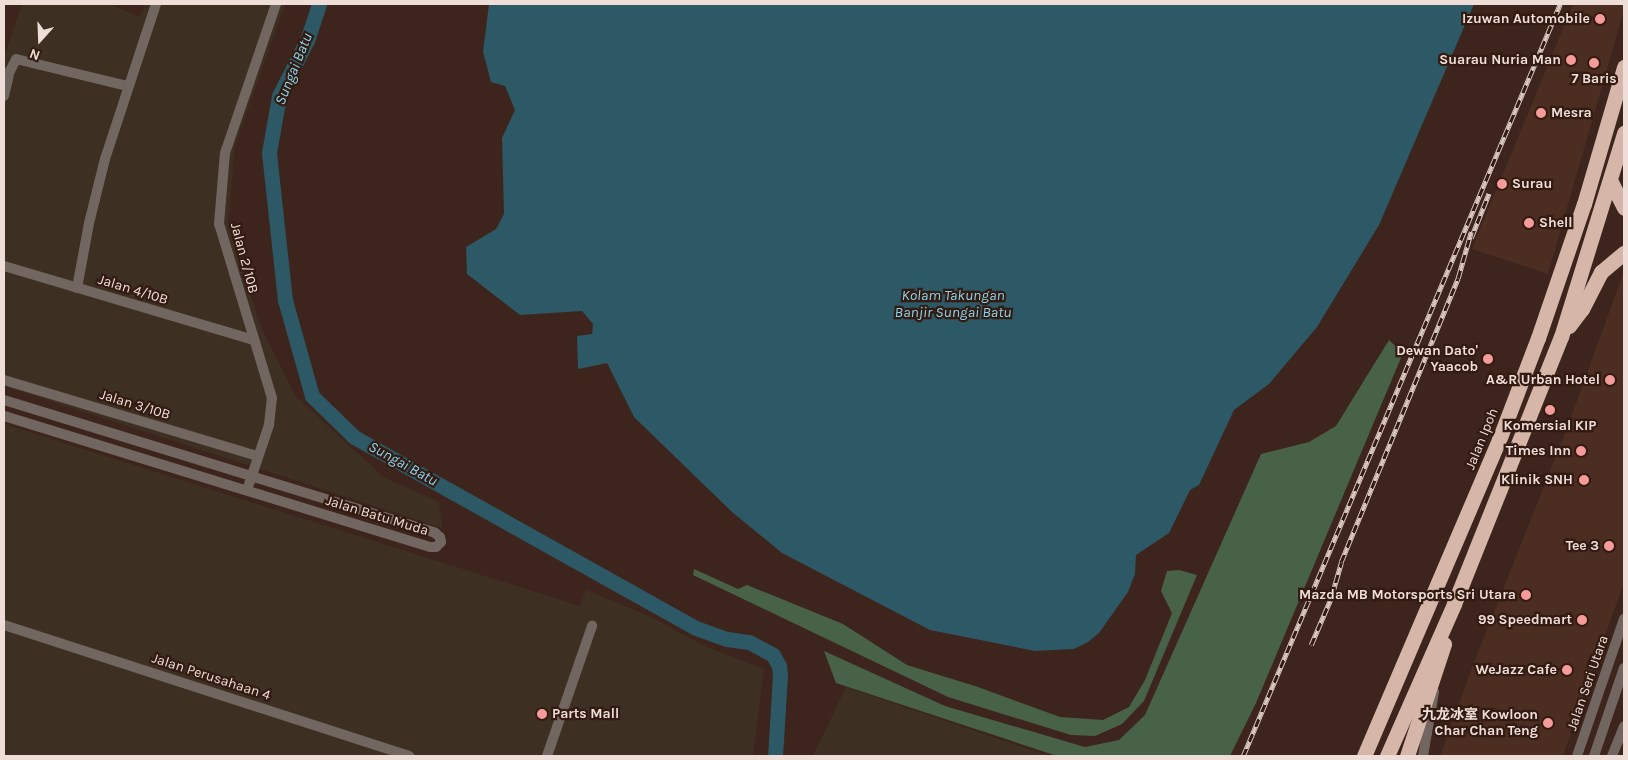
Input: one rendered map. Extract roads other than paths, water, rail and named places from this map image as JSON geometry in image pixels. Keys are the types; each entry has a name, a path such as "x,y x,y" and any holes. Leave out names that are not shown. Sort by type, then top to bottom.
{"highway":[{"name":"Jalan Ipoh","path":"1364,756 1499,440 1538,338 1584,204 1624,67"},
{"path":"1387,756 1454,604 1561,337 1624,134"},
{"path":"1610,182 1624,208"},
{"path":"1561,337 1582,308 1601,272 1624,253"},
{"path":"1354,756 1432,596"},
{"path":"1407,756 1439,664 1454,604"}],"street":[{"path":"77,288 89,223 105,160 156,4"},
{"name":"Jalan 2/10B","path":"247,490 269,425 272,398 220,224 225,153 276,4"},
{"path":"4,96 10,71 16,59 128,86"},
{"name":"Jalan 4/10B","path":"4,266 254,340"},
{"name":"Jalan 3/10B","path":"4,380 258,456"},
{"name":"Jalan Batu Muda","path":"4,400 435,533 440,537 440,542 436,547 430,547 4,416"},
{"name":"Jalan Seri Utara","path":"1576,756 1624,619"},
{"name":"Jalan Perusahaan 4","path":"4,625 409,756"},
{"path":"547,756 592,626"},
{"path":"1423,756 1439,664"},
{"path":"1594,756 1624,668"},
{"path":"1612,756 1624,726"}],"water":[{"name":"Kolam Takungan Banjir Sungai Batu","path":"489,4 1474,4 1379,225 1317,327 1269,384 1234,410 1199,485 1190,490 1169,533 1136,555 1135,574 1128,592 1099,633 1088,642 1074,649 1035,651 930,630 782,553 732,512 634,417 607,363 578,369 577,336 592,334 593,324 582,311 520,315 467,274 466,247 496,229 504,214 502,138 515,110 505,86 491,82 483,52"}],"waterway":[{"name":"Sungai Batu","path":"319,4 307,40 279,96 269,153 285,300 312,396 354,437 696,628 727,639 749,642 773,655 779,666 780,675 775,756"}],"railway":[{"path":"1243,756 1560,4"},
{"path":"1471,238 1489,193"},
{"path":"1311,645 1331,598 1341,562 1458,278 1471,232"}],"place":[{"name":"Izuwan Automobile","path":"1600,19"},
{"name":"Suarau Nuria Man","path":"1571,60"},
{"name":"7 Baris","path":"1594,63"},
{"name":"Mesra","path":"1541,113"},
{"name":"Surau","path":"1502,184"},
{"name":"Shell","path":"1529,223"},
{"name":"Dewan Dato' Yaacob","path":"1488,359"},
{"name":"A&R Urban Hotel","path":"1610,380"},
{"name":"Komersial KIP","path":"1550,410"},
{"name":"Times Inn","path":"1581,451"},
{"name":"Klinik SNH","path":"1584,480"},
{"name":"Tee 3","path":"1609,546"},
{"name":"Mazda MB Motorsports Sri Utara","path":"1526,595"},
{"name":"99 Speedmart","path":"1582,620"},
{"name":"WeJazz Cafe","path":"1567,670"},
{"name":"Parts Mall","path":"542,714"},
{"name":"九龙冰室 Kowloon Char Chan Teng","path":"1548,723"}]}
